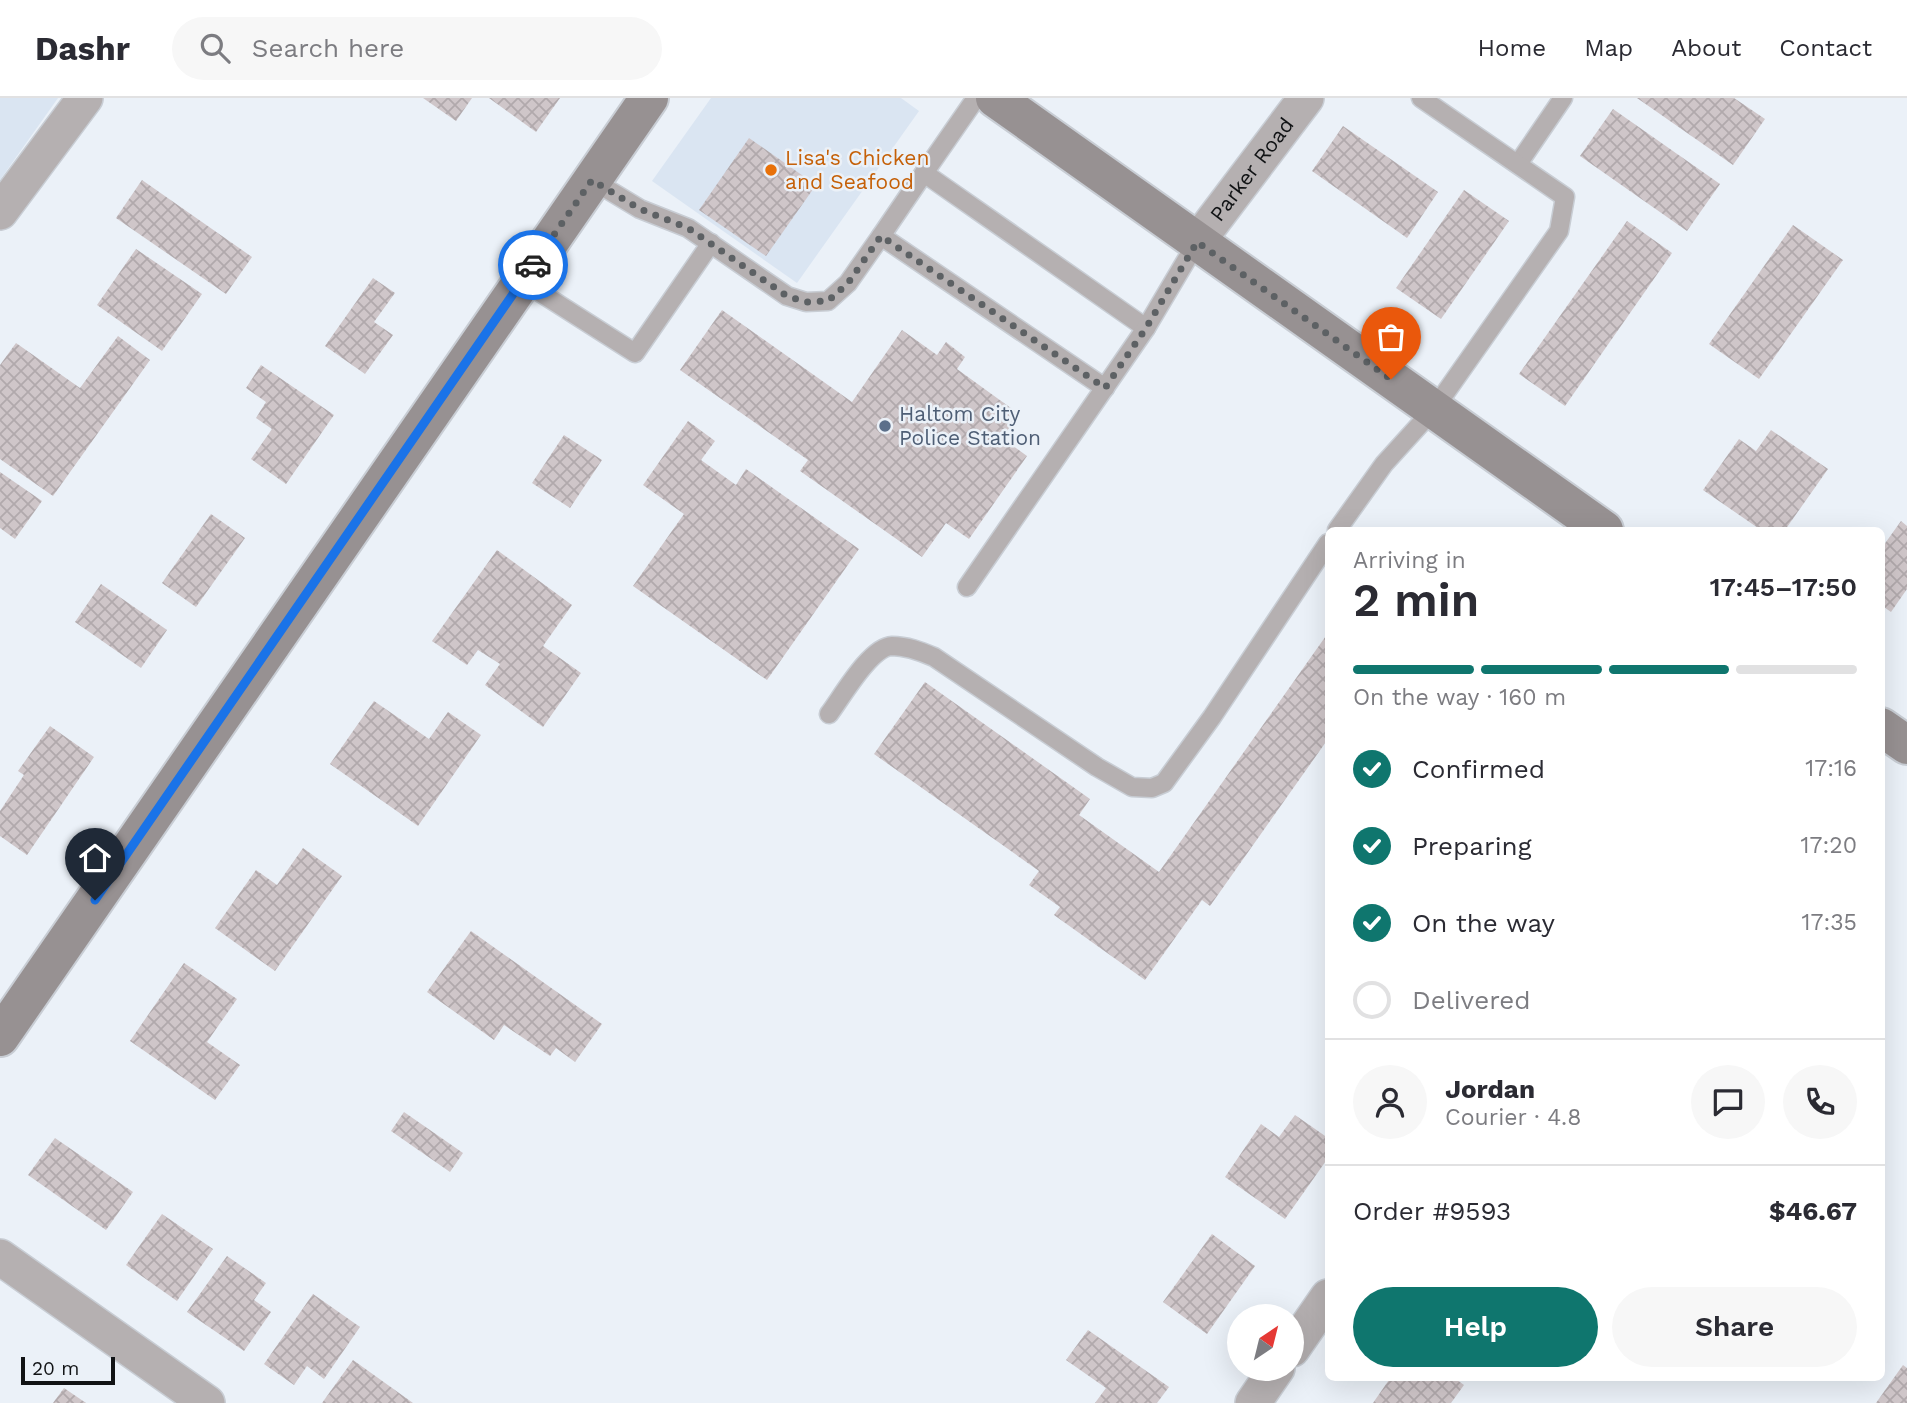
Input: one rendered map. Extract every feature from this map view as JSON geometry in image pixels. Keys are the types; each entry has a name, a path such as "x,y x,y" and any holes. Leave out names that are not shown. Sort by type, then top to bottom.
{"main road":[{"path":"0,1037 649,98"},
{"path":"995,98 1600,527"}],"street":[{"path":"0,212 85,98"},
{"name":"Parker Road","path":"1197,242 1306,98"},
{"path":"0,1257 207,1403"},
{"path":"1304,1332 1325,1301"},
{"path":"1253,1403 1269,1381"}],"lane":[{"path":"592,180 640,209 688,228 787,296 806,302 828,301 848,283 976,98"},
{"path":"1339,527 1384,464 1434,409 1559,231 1565,197 1421,98"},
{"path":"1518,164 1563,98"},
{"path":"924,173 1146,328"},
{"path":"881,236 1105,388"},
{"path":"967,587 1146,328 1197,242"},
{"path":"522,281 635,353 710,243"},
{"path":"830,714 867,661 888,646 913,648 934,657 1132,787 1152,788 1164,783 1204,728 1325,547"}],"shaded area":[{"path":"0,98 58,98 0,180"},
{"path":"711,98 901,98 919,111 797,283 652,181"}],"building":[{"path":"423,98 472,98 456,121"},
{"path":"489,98 560,98 536,132"},
{"path":"1637,98 1734,98 1765,119 1733,165"},
{"path":"1613,109 1720,184 1687,231 1580,156"},
{"path":"1343,126 1438,192 1407,238 1312,171"},
{"path":"749,138 816,185 766,256 699,210"},
{"path":"142,180 252,257 226,294 116,218"},
{"path":"1464,190 1509,221 1441,319 1396,288"},
{"path":"1627,221 1672,253 1565,406 1519,374"},
{"path":"1793,225 1843,260 1759,379 1709,344"},
{"path":"136,249 202,294 162,351 97,305"},
{"path":"373,278 395,293 374,322 393,335 365,374 325,346"},
{"name":"Haltom City Police Station","path":"722,310 852,402 902,330 937,355 946,342 965,357 957,369 1019,414 1002,438 1027,456 969,539 946,523 922,557 800,471 808,460 680,370"},
{"path":"118,336 150,360 53,496 0,459 0,365 16,343 80,388"},
{"path":"261,365 334,415 286,484 251,459 272,429 256,418 266,402 246,388"},
{"path":"688,421 715,441 701,460 736,485 746,469 859,549 767,680 633,586 684,514 643,485"},
{"path":"1771,430 1828,469 1787,527 1757,527 1703,490 1739,439 1756,451"},
{"path":"564,435 602,460 570,508 532,483"},
{"path":"0,472 42,501 15,539 0,528"},
{"path":"211,514 245,538 196,607 162,583"},
{"path":"1901,521 1907,526 1907,589 1891,612 1885,608 1885,543"},
{"path":"497,550 572,605 543,646 581,673 543,727 485,685 500,664 478,650 467,665 432,641"},
{"path":"101,584 167,630 141,668 75,622"},
{"path":"1325,637 1325,743 1210,906 1202,900 1145,980 1054,915 1060,907 1029,885 1039,871 874,754 925,682 1090,799 1079,815 1159,872"},
{"path":"374,701 429,739 448,712 481,735 418,826 330,764"},
{"path":"50,726 94,757 27,855 0,836 0,811 24,775 18,771"},
{"path":"303,848 342,876 275,971 215,928 256,870 277,885"},
{"path":"471,931 602,1024 575,1062 556,1048 550,1056 504,1025 494,1040 427,992"},
{"path":"184,963 237,999 207,1042 240,1065 215,1100 130,1041"},
{"path":"404,1112 463,1153 450,1172 391,1131"},
{"path":"1295,1115 1325,1136 1325,1162 1285,1219 1225,1177 1261,1124 1279,1137"},
{"path":"55,1138 133,1192 106,1230 28,1175"},
{"path":"162,1214 213,1249 177,1301 126,1265"},
{"path":"1212,1234 1255,1266 1207,1334 1163,1302"},
{"path":"227,1256 266,1283 254,1300 271,1312 244,1351 187,1312"},
{"path":"313,1294 360,1327 324,1379 307,1366 294,1385 264,1364"},
{"path":"1088,1330 1169,1387 1157,1403 1095,1403 1106,1388 1066,1360"},
{"path":"353,1360 413,1403 322,1403"},
{"path":"1903,1365 1907,1368 1907,1403 1876,1403"},
{"path":"1388,1381 1458,1381 1464,1385 1451,1403 1373,1403"},
{"path":"64,1388 86,1403 53,1403"}],"way so far":[{"path":"533,265 592,180 640,209 688,228 787,296 806,302 828,301 848,283 881,236 1105,388 1146,328 1197,242 1391,379"}],"place":[{"name":"Lisa's Chicken and Seafood","path":"771,170"},
{"name":"Haltom City Police Station","path":"885,426"}],"route":[{"path":"95,900 533,265"}]}
